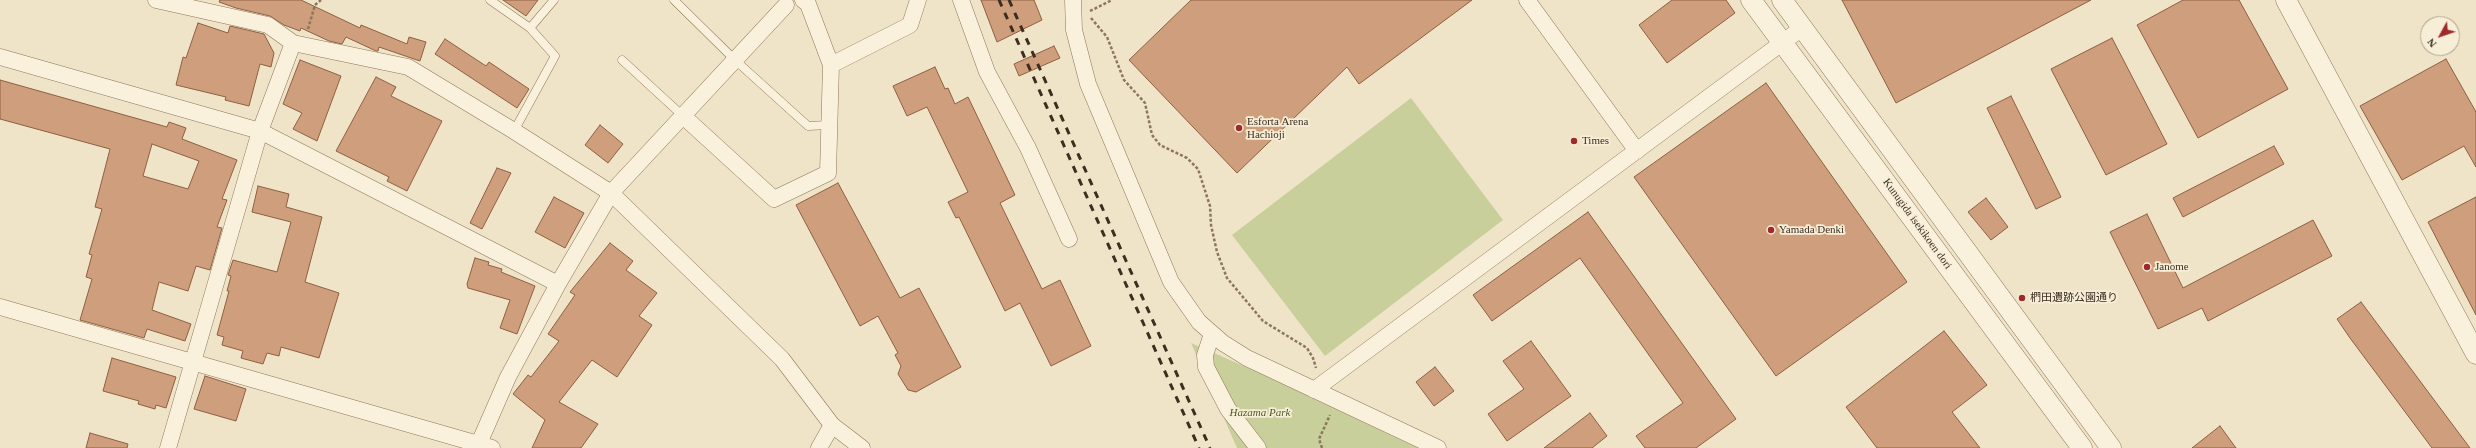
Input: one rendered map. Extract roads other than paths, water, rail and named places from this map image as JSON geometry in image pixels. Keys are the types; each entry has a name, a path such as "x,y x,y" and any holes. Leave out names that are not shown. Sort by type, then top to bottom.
{"street":[{"path":"156,0 268,25 298,44 408,67 514,131 611,193 782,359 832,425 862,448"},
{"path":"683,116 774,199 828,173 831,65 808,4 804,0"},
{"path":"831,65 910,25 918,0"},
{"path":"961,0 987,72 1028,148 1069,239"},
{"path":"1527,0 1637,150"},
{"name":"Kunugida isekikoen dori","path":"1751,0 2082,448"},
{"path":"1782,0 2111,448"},
{"path":"2286,0 2476,354"},
{"path":"1080,4 1074,30 1088,84 1171,282 1189,309 1212,334 1247,358 1438,448"},
{"path":"0,307 482,446 508,377 558,284 611,193 786,5"},
{"path":"1314,390 1802,28"},
{"path":"168,448 260,131 298,44"},
{"path":"0,57 260,131 558,284"},
{"path":"1212,334 1205,355 1206,367 1228,409 1258,448"},
{"path":"819,448 832,425"}],"lane":[{"path":"490,0 530,28 555,56 514,131"},
{"path":"530,28 554,0"},
{"path":"674,0 735,60 808,126 830,125"},
{"path":"622,60 683,116"}],"railway":[{"path":"999,0 1199,448"},
{"path":"1009,0 1210,448"}],"place":[{"name":"Esforta Arena Hachioji","path":"1239,128"},
{"name":"Times","path":"1574,141"},
{"name":"Yamada Denki","path":"1771,230"},
{"name":"Janome","path":"2147,267"},
{"name":"椚田遺跡公園通り","path":"2022,298"}],"park label":[{"name":"Hazama Park","path":"1260,413"}]}
